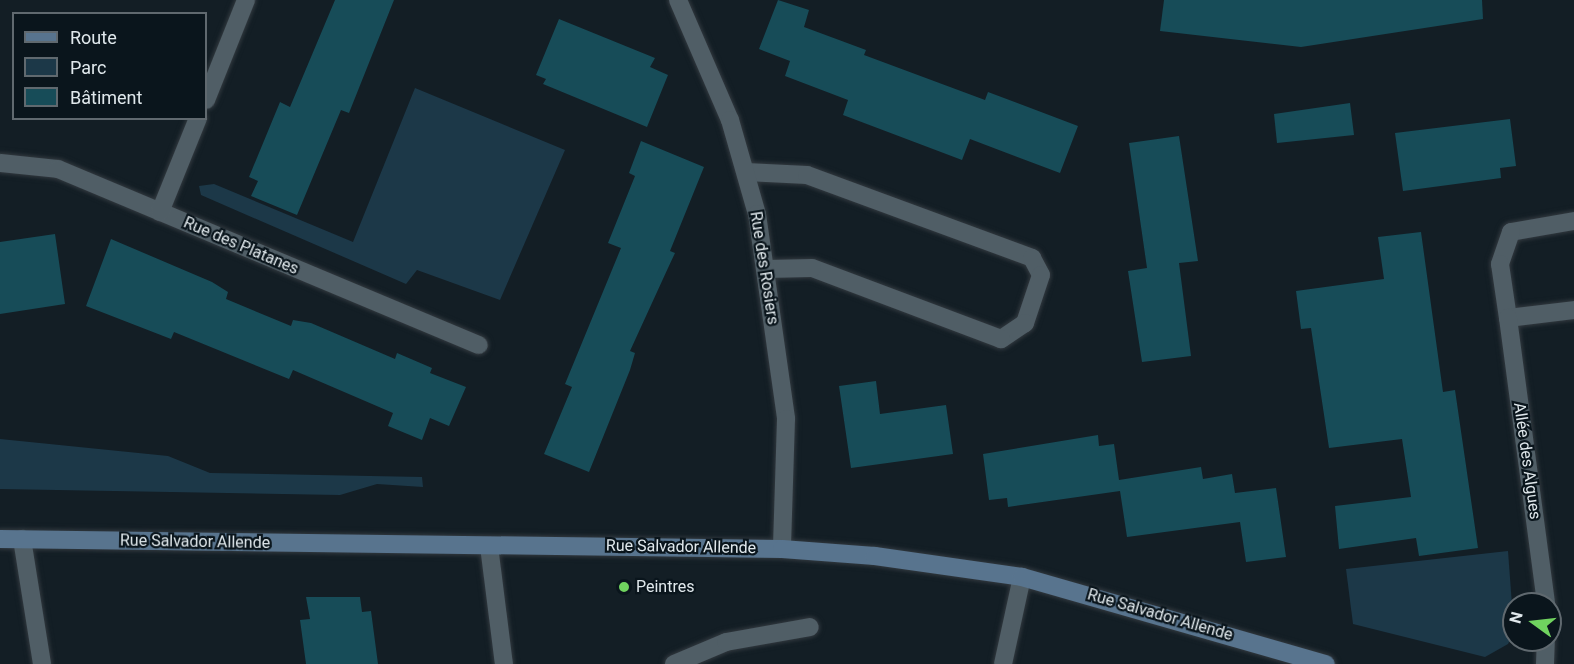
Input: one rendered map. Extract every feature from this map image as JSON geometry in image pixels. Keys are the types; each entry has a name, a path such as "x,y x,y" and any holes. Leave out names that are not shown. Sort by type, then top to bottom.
{"street":[{"path":"207,98 246,0"},
{"name":"Rue des Rosiers","path":"678,0 715,80 746,172 766,270 787,428 782,549"},
{"path":"160,212 197,120"},
{"name":"Rue des Platanes","path":"0,163 58,169 479,345"},
{"path":"746,172 807,175 1032,258 1041,275 1025,323 1001,339 812,268 766,270"},
{"name":"Allée des Algues","path":"1544,592 1500,264 1506,238 1524,227 1574,221"},
{"path":"1508,318 1574,310"},
{"name":"Rue Salvador Allende","path":"0,539 782,549 914,560 1022,577 1326,664"},
{"path":"22,539 42,664"},
{"path":"489,546 504,664"},
{"path":"1003,664 1022,577"},
{"path":"674,664 726,642 810,627"}],"green space":[{"path":"415,88 565,150 500,300 417,270 406,284 201,195 199,186 214,184 353,242"},
{"path":"0,439 168,456 210,473 422,477 423,487 377,484 340,495 0,489"},
{"path":"1508,551 1511,592 1502,592 1502,647 1485,657 1353,624 1346,569"}],"building":[{"path":"335,0 394,0 349,113 341,110 297,215 251,196 258,181 249,177 280,102 290,107"},
{"path":"778,0 809,10 804,27 866,50 864,55 985,100 988,92 1078,126 1060,173 970,139 962,160 843,115 848,100 785,76 790,61 759,49"},
{"path":"1164,0 1482,0 1483,19 1301,47 1160,31"},
{"path":"559,19 655,58 650,67 668,75 647,127 543,84 546,79 536,75"},
{"path":"1350,103 1354,135 1277,143 1274,114"},
{"path":"1510,119 1516,166 1500,168 1501,178 1403,191 1395,133"},
{"path":"1179,136 1198,261 1179,263 1191,356 1142,362 1128,271 1147,268 1129,143"},
{"path":"641,141 704,167 670,251 675,253 630,351 635,353 630,370 589,472 544,454 572,387 565,384 621,248 608,243 635,176 629,173"},
{"path":"1421,232 1443,392 1455,390 1478,548 1419,556 1416,538 1339,549 1335,506 1411,497 1402,439 1329,448 1311,328 1301,329 1296,291 1384,279 1378,237"},
{"path":"55,234 65,304 0,314 0,242"},
{"path":"111,239 212,282 228,292 226,299 291,326 293,320 311,323 395,359 397,353 432,368 430,373 466,387 449,426 430,418 422,440 388,426 393,413 293,370 289,379 174,332 171,339 86,306"},
{"path":"876,381 880,414 946,405 953,454 851,468 839,386"},
{"path":"1098,435 1099,446 1114,444 1119,480 1201,467 1203,479 1232,474 1235,493 1276,488 1286,557 1246,562 1240,522 1127,537 1120,491 1008,507 1007,498 989,500 983,454"},
{"path":"306,597 360,597 362,612 371,611 378,664 306,664 300,620 310,619"}],"place":[{"name":"Peintres","path":"624,587"}]}
